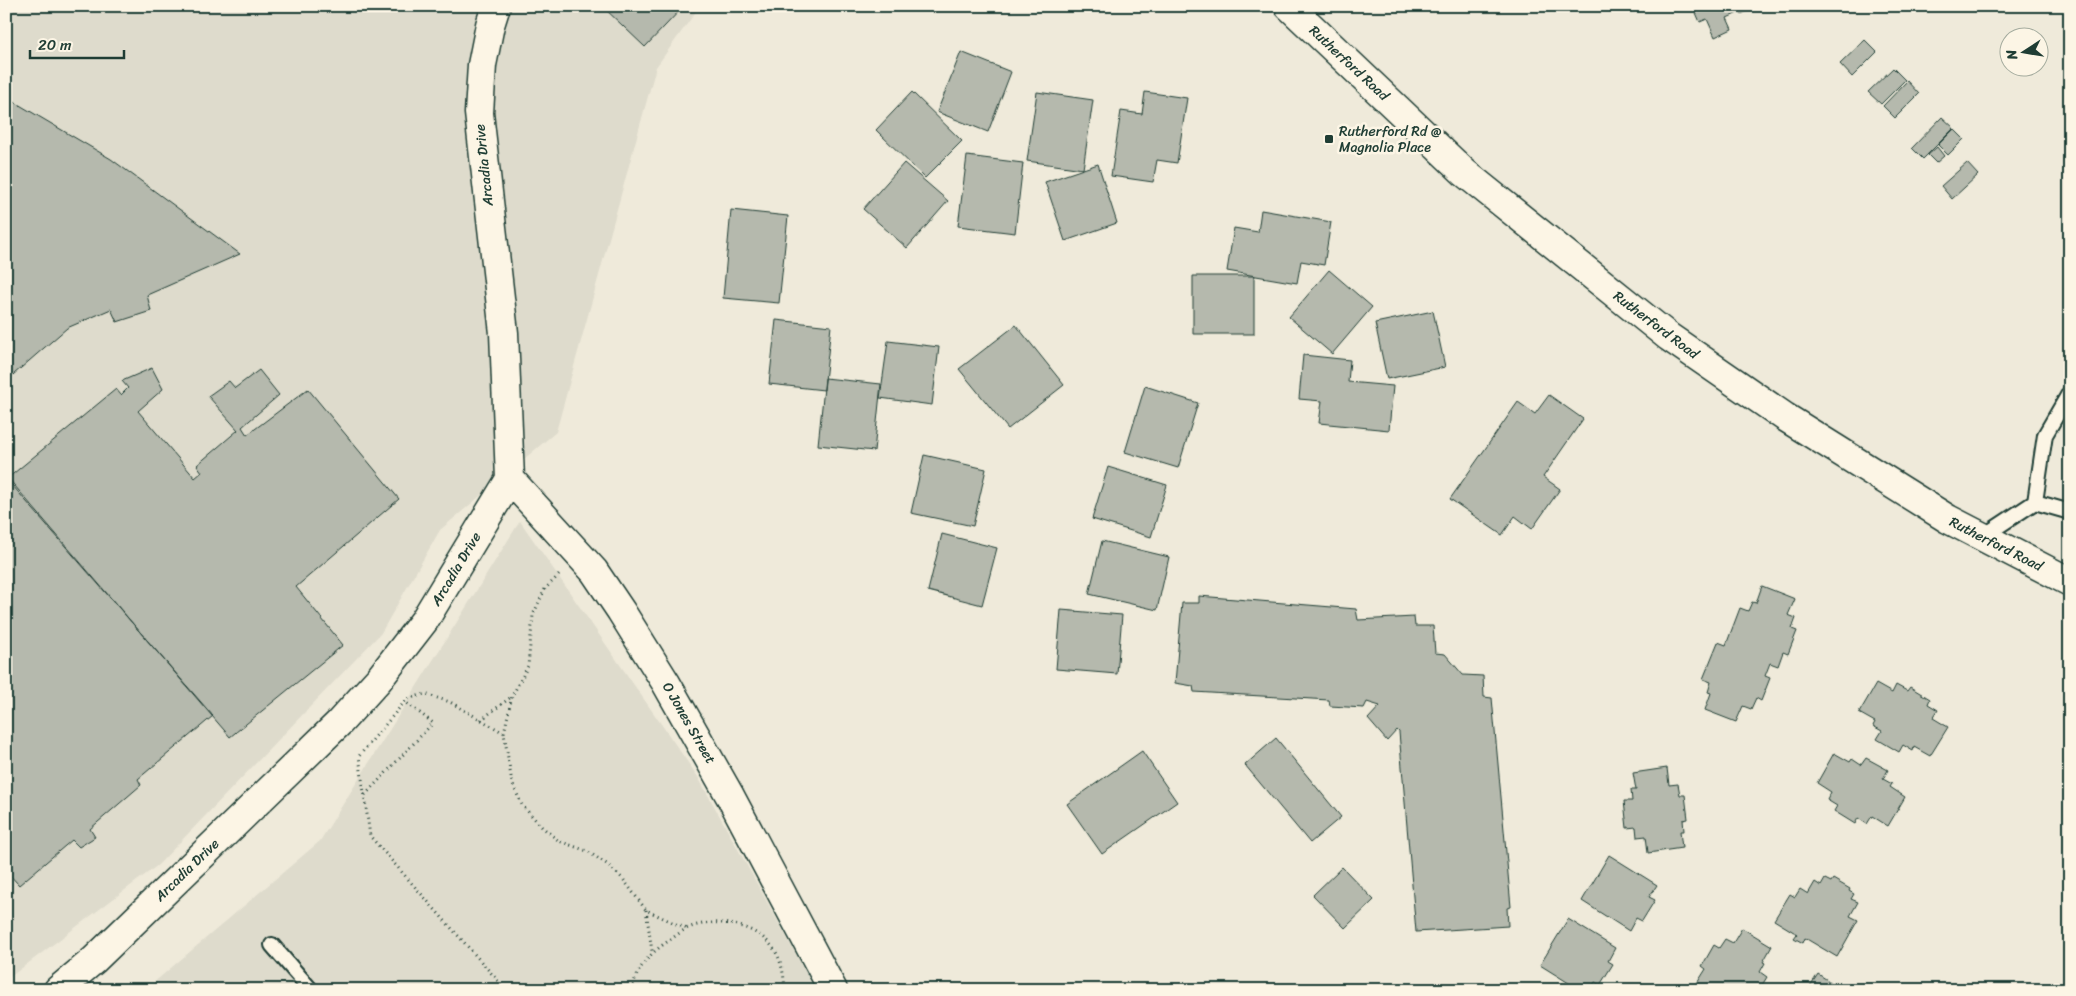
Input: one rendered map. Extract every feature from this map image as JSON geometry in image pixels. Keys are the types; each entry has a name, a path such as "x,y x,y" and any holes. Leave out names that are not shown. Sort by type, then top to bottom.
{"street":[{"name":"Rutherford Road","path":"1289,6 1465,173 1669,337 1785,417 1948,519 2070,582"},
{"name":"Arcadia Drive","path":"61,989 94,960 339,723 379,679 424,621 510,479 504,333 479,113 482,65 489,8"},
{"name":"O Jones Street","path":"510,479 594,571 621,611 666,683 730,796 832,990"}],"lane":[{"path":"1982,537 2035,502 2045,435 2070,392"},
{"path":"2035,502 2070,512"},
{"path":"272,945 311,990"}],"path":[{"path":"581,557 568,566 545,590 533,615 528,666 512,696 504,733 512,783 522,805 542,827 559,841 587,851 623,878 646,910 652,952"},
{"path":"504,733 450,702 425,694 407,699 359,756 370,836 506,990"},
{"path":"481,720 512,696"},
{"path":"364,796 432,723 405,702"},
{"path":"646,910 687,929"},
{"path":"632,990 634,980 652,952 687,929 708,923 730,924 752,931 770,944 784,971 785,990"}],"shaded area":[{"path":"6,6 700,6 656,67 556,432 440,530 381,633 158,865 6,980"},
{"path":"520,521 698,777 816,990 145,990 320,841"}],"building":[{"path":"602,6 684,6 645,47"},
{"path":"1693,6 1746,6 1748,11 1741,14 1740,12 1727,18 1732,29 1715,37 1707,19 1700,22"},
{"path":"1865,40 1877,52 1852,77 1840,64"},
{"path":"961,52 1011,72 988,132 937,112"},
{"path":"1893,68 1905,80 1881,104 1868,92"},
{"path":"1907,81 1919,94 1895,118 1883,106"},
{"path":"912,92 962,141 925,178 876,130"},
{"path":"1037,92 1093,100 1083,169 1027,161"},
{"path":"1145,92 1187,98 1177,163 1157,160 1153,182 1111,176 1121,111 1142,114"},
{"path":"6,97 111,159 240,254 147,295 151,311 117,322 111,309 67,328 6,381"},
{"path":"1942,117 1954,128 1923,159 1912,148"},
{"path":"1954,129 1964,139 1948,155 1938,145"},
{"path":"1937,147 1944,156 1936,163 1928,155"},
{"path":"967,156 1023,163 1015,233 958,226"},
{"path":"904,163 948,201 907,248 863,209"},
{"path":"1967,163 1978,175 1952,199 1941,186"},
{"path":"1098,164 1117,223 1065,241 1045,182"},
{"path":"731,210 788,216 779,303 723,298"},
{"path":"1261,210 1331,222 1324,265 1301,261 1297,283 1227,271 1234,228 1258,232"},
{"path":"1329,270 1372,307 1332,354 1289,317"},
{"path":"1193,276 1254,276 1254,334 1193,334"},
{"path":"1433,311 1445,367 1387,379 1375,323"},
{"path":"776,320 831,326 824,390 769,384"},
{"path":"1016,325 1064,385 1008,429 959,369"},
{"path":"888,341 939,347 932,405 880,398"},
{"path":"1303,355 1350,360 1348,382 1393,386 1389,430 1319,423 1322,401 1299,399"},
{"path":"152,368 163,389 138,411 195,478 202,472 197,465 238,430 208,396 229,381 235,388 259,370 279,395 242,427 247,435 308,389 399,499 296,587 343,645 230,737 8,478 116,389 121,395 128,388 122,381"},
{"path":"825,378 881,384 874,451 818,445"},
{"path":"1145,386 1198,403 1178,468 1125,452"},
{"path":"1549,395 1583,419 1543,477 1560,489 1532,529 1515,516 1502,535 1450,499 1518,402 1535,414"},
{"path":"924,455 986,469 973,526 911,513"},
{"path":"1108,467 1167,485 1151,537 1092,519"},
{"path":"6,478 213,716 138,779 141,785 90,829 95,837 79,847 72,840 19,885 6,871"},
{"path":"942,534 997,548 982,605 928,591"},
{"path":"1102,541 1169,557 1157,610 1089,594"},
{"path":"1762,586 1795,599 1788,615 1796,618 1792,629 1797,631 1788,654 1783,652 1778,666 1770,663 1765,676 1770,678 1761,701 1756,698 1751,709 1743,706 1736,722 1705,710 1711,693 1708,692 1711,682 1703,679 1718,642 1726,645 1740,608 1748,611 1752,602 1756,603"},
{"path":"1199,596 1356,609 1358,620 1414,617 1415,626 1433,626 1435,653 1445,654 1463,675 1483,676 1484,697 1492,698 1511,907 1507,908 1508,926 1416,932 1399,732 1397,730 1387,741 1368,719 1380,706 1367,702 1364,708 1330,706 1329,700 1194,692 1193,686 1175,683 1182,603 1199,603"},
{"path":"1061,610 1122,615 1117,674 1056,669"},
{"path":"1876,684 1892,693 1896,685 1907,691 1910,687 1930,699 1928,704 1938,710 1933,718 1948,727 1930,756 1914,747 1913,751 1903,745 1899,752 1877,739 1882,731 1873,726 1875,722 1859,713"},
{"path":"1276,738 1341,817 1310,843 1245,765"},
{"path":"1142,751 1177,802 1102,854 1067,804"},
{"path":"1834,753 1850,762 1852,759 1861,765 1866,758 1888,770 1883,779 1892,784 1890,787 1905,797 1888,826 1872,816 1867,824 1858,818 1855,824 1834,811 1837,806 1827,800 1831,792 1817,783"},
{"path":"1667,768 1669,785 1678,784 1680,795 1685,795 1688,819 1683,820 1684,831 1680,831 1682,848 1648,853 1646,836 1637,837 1636,827 1627,828 1624,801 1632,801 1631,790 1636,790 1633,773"},
{"path":"1609,855 1657,885 1649,897 1655,900 1642,921 1636,918 1629,931 1582,901"},
{"path":"1342,867 1374,900 1345,928 1313,895"},
{"path":"1825,879 1831,882 1833,879 1850,889 1849,891 1854,894 1851,899 1858,902 1850,916 1858,920 1837,957 1805,938 1803,943 1794,938 1797,934 1774,920 1790,894 1795,897 1800,889 1808,894 1815,882 1821,886"},
{"path":"1568,919 1615,948 1608,961 1613,964 1600,985 1595,982 1590,990 1580,990 1540,965"},
{"path":"1742,928 1772,946 1760,972 1767,977 1759,990 1687,990 1690,985 1694,988 1706,969 1702,966 1714,945 1719,948 1725,939 1733,943"},
{"path":"1818,974 1843,990 1804,990 1805,987 1808,989"}],"place":[{"name":"Rutherford Rd @ Magnolia Place","path":"1329,139"}]}
